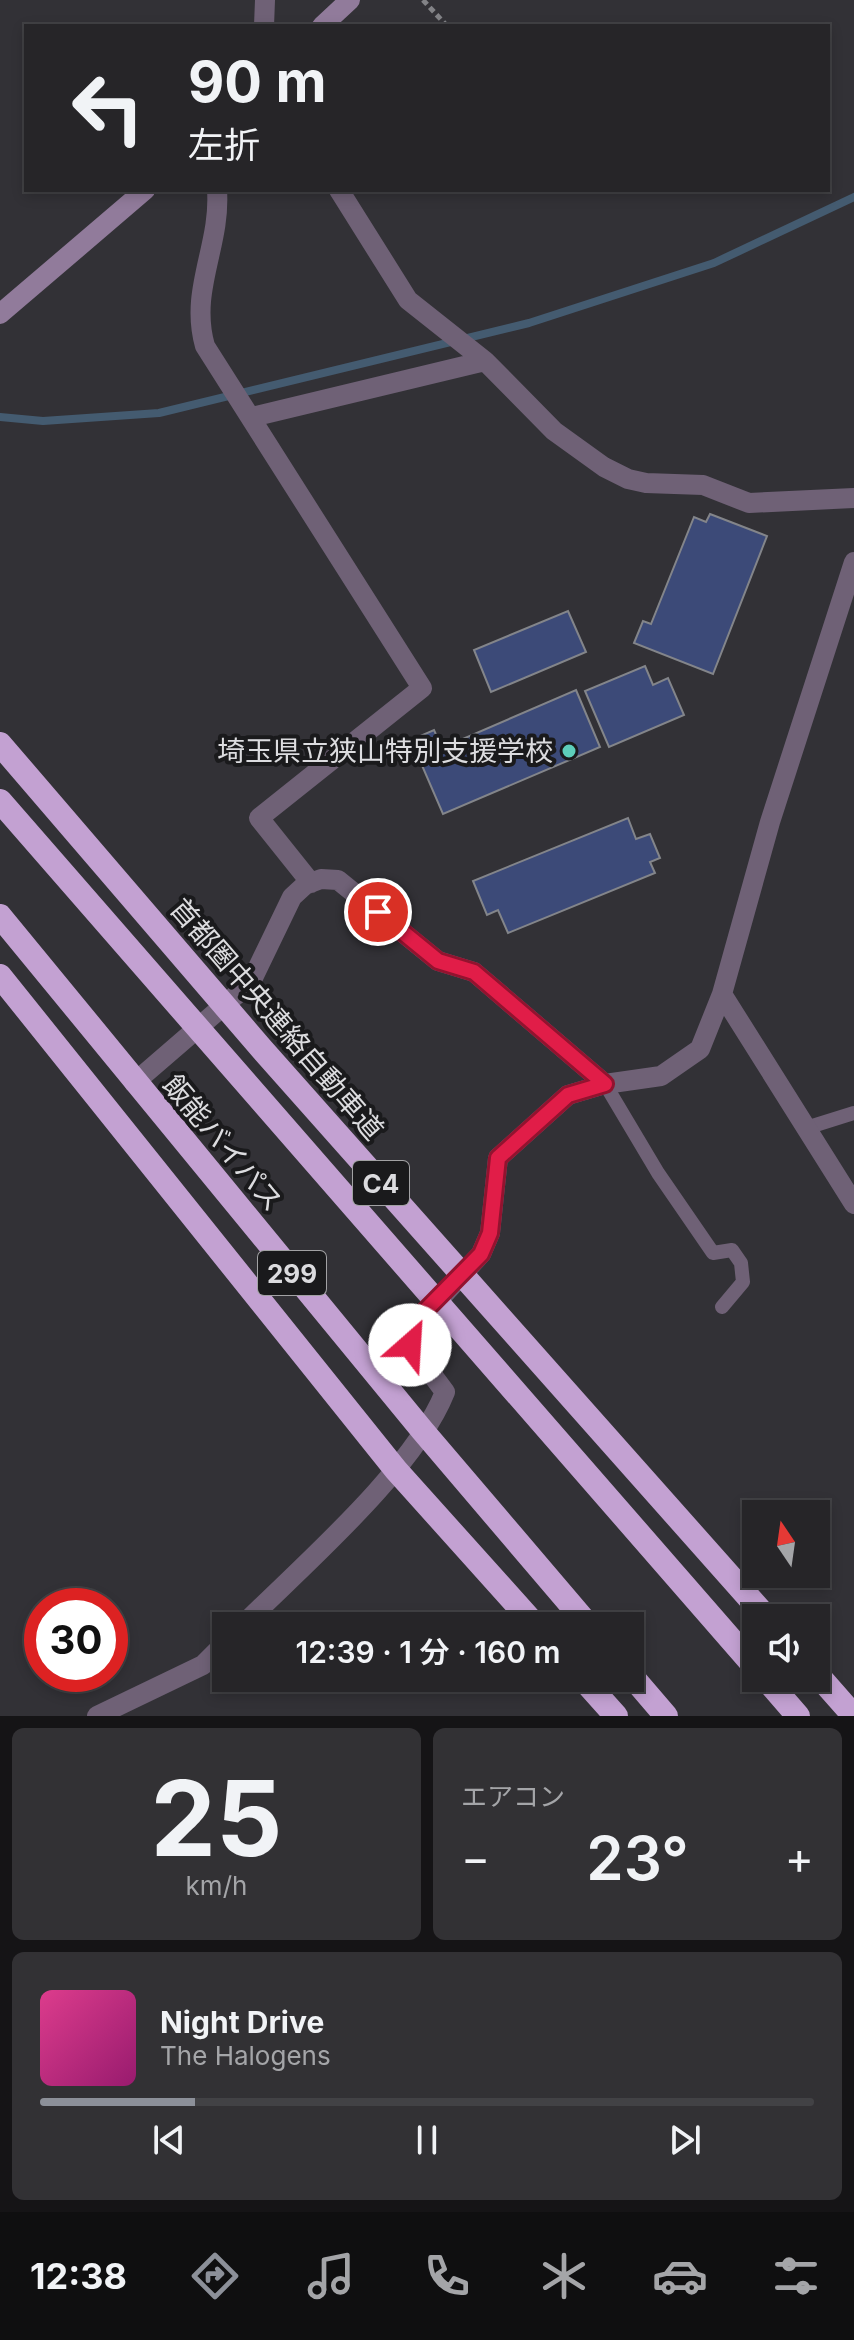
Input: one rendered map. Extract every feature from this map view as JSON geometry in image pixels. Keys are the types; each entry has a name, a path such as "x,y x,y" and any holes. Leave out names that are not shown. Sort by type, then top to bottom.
{"highway":[{"name":"首都圏中央連絡自動車道","path":"0,744 261,1048 755,1604"},
{"name":"C4","path":"0,801 742,1652"},
{"name":"飯能バイパス","path":"0,916 134,1083 577,1612"},
{"name":"299","path":"0,976 396,1470 523,1612"},
{"path":"830,1689 854,1716"},
{"path":"644,1690 666,1716"},
{"path":"595,1692 616,1716"},
{"path":"777,1692 798,1716"}],"main road":[{"path":"324,24 350,0"},
{"path":"3,307 143,192"}],"street":[{"path":"264,24 265,0"},
{"path":"217,192 215,234 198,308 205,346 422,688 259,818 311,883"},
{"path":"340,192 408,300 485,361 554,431 604,467 628,479 703,485 749,503 763,505 854,498"},
{"path":"252,417 485,361"},
{"path":"256,1612 396,1470 439,1407 445,1392 410,1345 410,1331 481,1254 490,1233 498,1158 568,1095 605,1084 661,1076 682,1065 700,1049 722,994 770,822 854,562"},
{"path":"134,1083 251,982 292,897 321,879 338,880 438,961 474,972 605,1084"},
{"path":"722,994 854,1204"},
{"path":"97,1716 203,1665 212,1656"}],"lane":[{"path":"605,1084 658,1173 713,1253 732,1250 741,1263 743,1282 722,1307"},
{"path":"806,1128 854,1113"}],"path":[{"path":"423,0 445,24"}],"building":[{"path":"710,514 767,536 713,674 634,643 643,621 651,624 694,517 706,522"},
{"path":"568,611 586,652 491,692 474,650"},
{"path":"645,666 653,685 668,678 684,715 609,747 585,691"},
{"path":"576,690 600,747 443,814 411,740 434,730 442,748"},
{"path":"628,818 636,839 650,834 660,858 650,862 655,873 508,933 498,910 487,915 473,881"}],"waterway":[{"path":"0,417 43,421 159,413 529,323 714,263 854,197"}],"place":[{"name":"埼玉県立狭山特別支援学校","path":"569,751"}],"route":[{"path":"378,912 438,961 474,972 605,1084 568,1095 513,1141 498,1158 494,1170 490,1233 481,1254 416,1320 410,1331 410,1345"}]}
